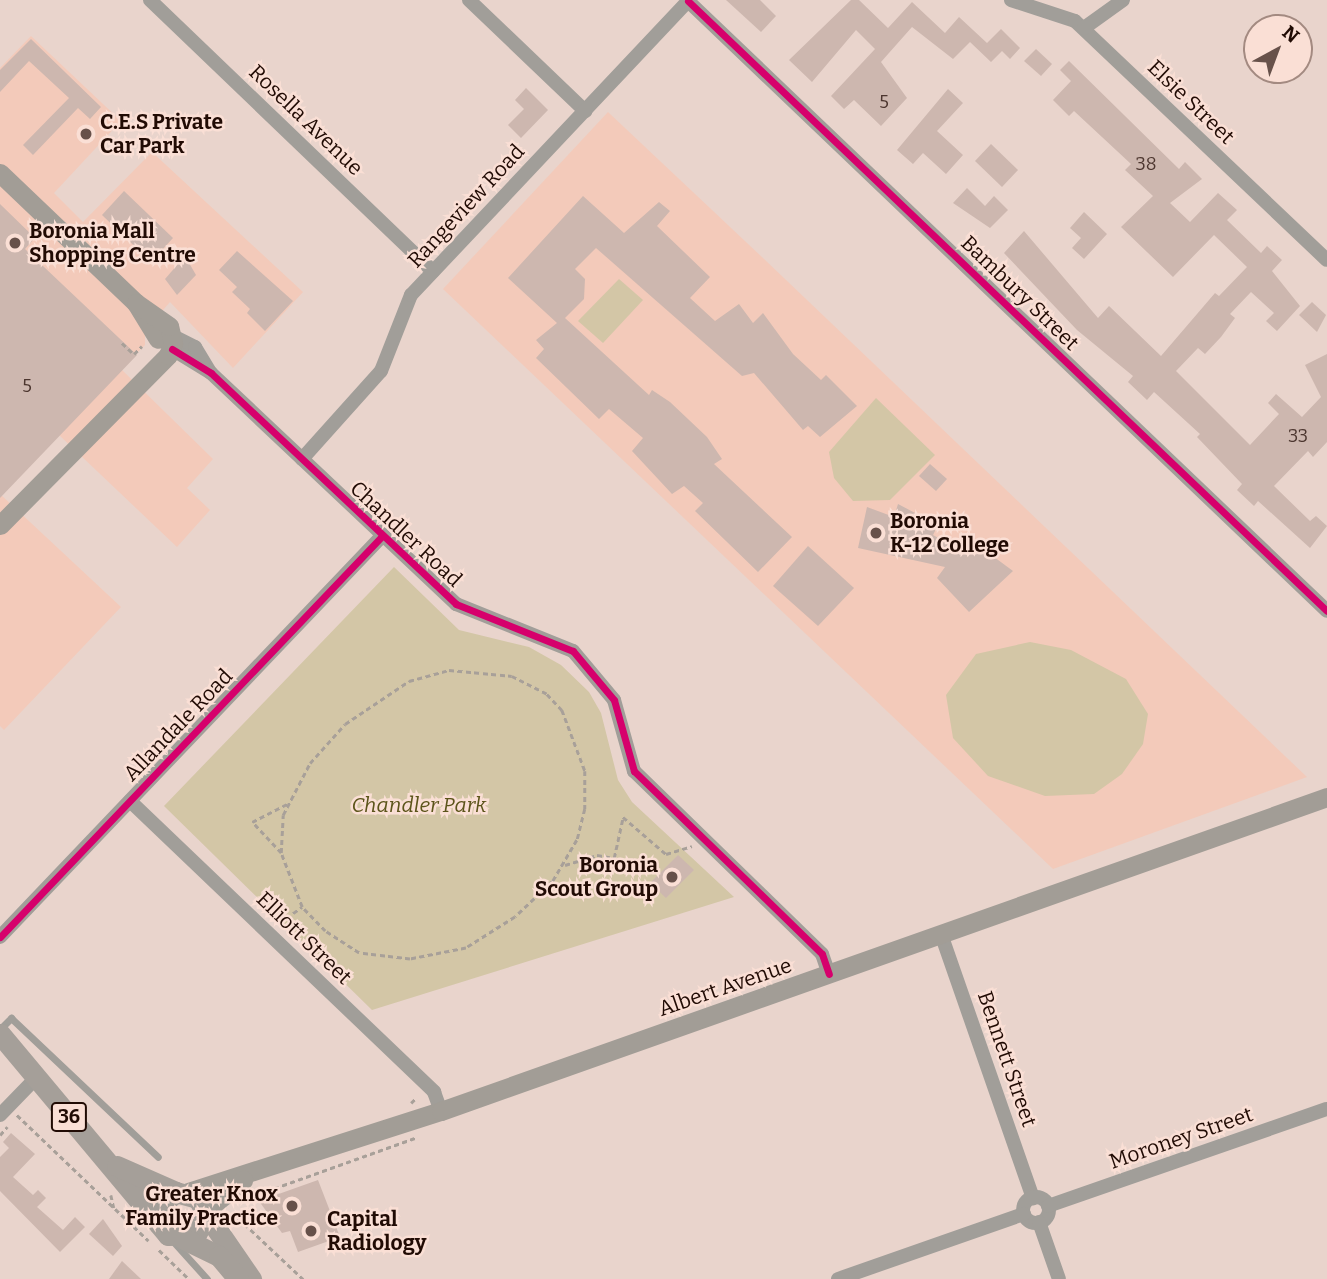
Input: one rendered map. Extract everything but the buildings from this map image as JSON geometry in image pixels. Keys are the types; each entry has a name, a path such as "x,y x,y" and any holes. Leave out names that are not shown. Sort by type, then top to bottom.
{"main road":[{"name":"Chandler Road","path":"0,173 136,303 161,341"},
{"path":"0,525 142,379 161,341"},
{"name":"Albert Avenue","path":"182,1192 256,1172 441,1111 1327,797"},
{"name":"36","path":"0,1034 34,1078 171,1233 219,1256 238,1278"},
{"name":"36","path":"0,1052 34,1078"},
{"name":"36","path":"106,1158 182,1192 206,1212 233,1246 238,1278"},
{"name":"Albert Avenue","path":"206,1212 256,1172"},
{"path":"182,1192 160,1205 171,1233 200,1230 206,1212"}],"street":[{"name":"Rosella Avenue","path":"150,0 433,271"},
{"path":"469,0 585,111"},
{"name":"Rangeview Road","path":"302,459 381,370 402,308 433,271 689,0"},
{"name":"Bambury Street","path":"689,0 1327,611"},
{"name":"Elsie Street","path":"1012,0 1084,28 1327,260"},
{"path":"1084,28 1123,0"},
{"name":"Chandler Road","path":"161,341 195,347 211,373 380,537 473,616 552,639 573,651 614,700 634,771 822,954 829,974"},
{"name":"Allandale Road","path":"0,937 380,537"},
{"name":"Elliott Street","path":"130,801 434,1092 441,1111"},
{"name":"Bennett Street","path":"941,934 1033,1198"},
{"path":"0,1115 34,1078"},
{"name":"Moroney Street","path":"1048,1206 1327,1109"},
{"path":"1024,1214 1025,1204 1033,1198 1048,1206 1039,1222"},
{"path":"838,1279 1024,1214 1039,1222 1059,1279"}],"lane":[{"path":"0,1029 11,1018 158,1157"},
{"path":"171,1233 207,1279"}],"path":[{"path":"122,342 134,354 161,341"},
{"path":"281,853 289,803 319,751 374,702 423,677 449,670 491,671 547,694 574,732 585,771 585,809 565,865 522,910 488,934 466,948 425,958 392,960 359,953 325,931 302,907 281,853 251,822 289,803"},
{"path":"565,865 597,855 614,858 623,817 666,854 688,850 701,838"},
{"path":"267,932 302,907"},
{"path":"18,1116 189,1279"},
{"path":"231,1206 232,1223"},
{"path":"232,1212 303,1279"}],"shaded area":[{"path":"31,36 121,121 54,193 83,222 152,152 303,292 233,368 170,302 145,331 145,345 121,369 213,459 187,488 210,510 177,547 59,435 0,494 0,68"},
{"name":"Boronia K-12 College","path":"608,112 1307,777 1053,869 443,289"},
{"path":"0,494 121,607 4,730 0,726"}],"green space":[{"path":"619,279 643,300 603,343 578,321"},
{"path":"876,398 935,455 890,500 853,501 834,478 829,452"},
{"name":"Chandler Park","path":"394,567 459,630 529,647 561,665 589,692 601,713 618,780 632,802 734,897 372,1010 164,806"},
{"path":"1030,642 1071,650 1126,679 1148,714 1143,744 1122,774 1094,794 1045,796 988,776 953,738 946,695 976,654"}],"cycle path":[{"path":"688,1 1327,611"},
{"path":"172,349 211,373 456,604 573,651 614,700 634,771 822,954 829,974"},
{"path":"0,937 381,537"}],"place":[{"name":"C.E.S Private Car Park","path":"86,134"},
{"name":"Boronia Mall Shopping Centre","path":"15,243"},
{"name":"Boronia K-12 College","path":"876,533"},
{"name":"Boronia Scout Group","path":"672,877"},
{"name":"Greater Knox Family Practice","path":"292,1206"},
{"name":"Capital Radiology","path":"311,1231"}]}
